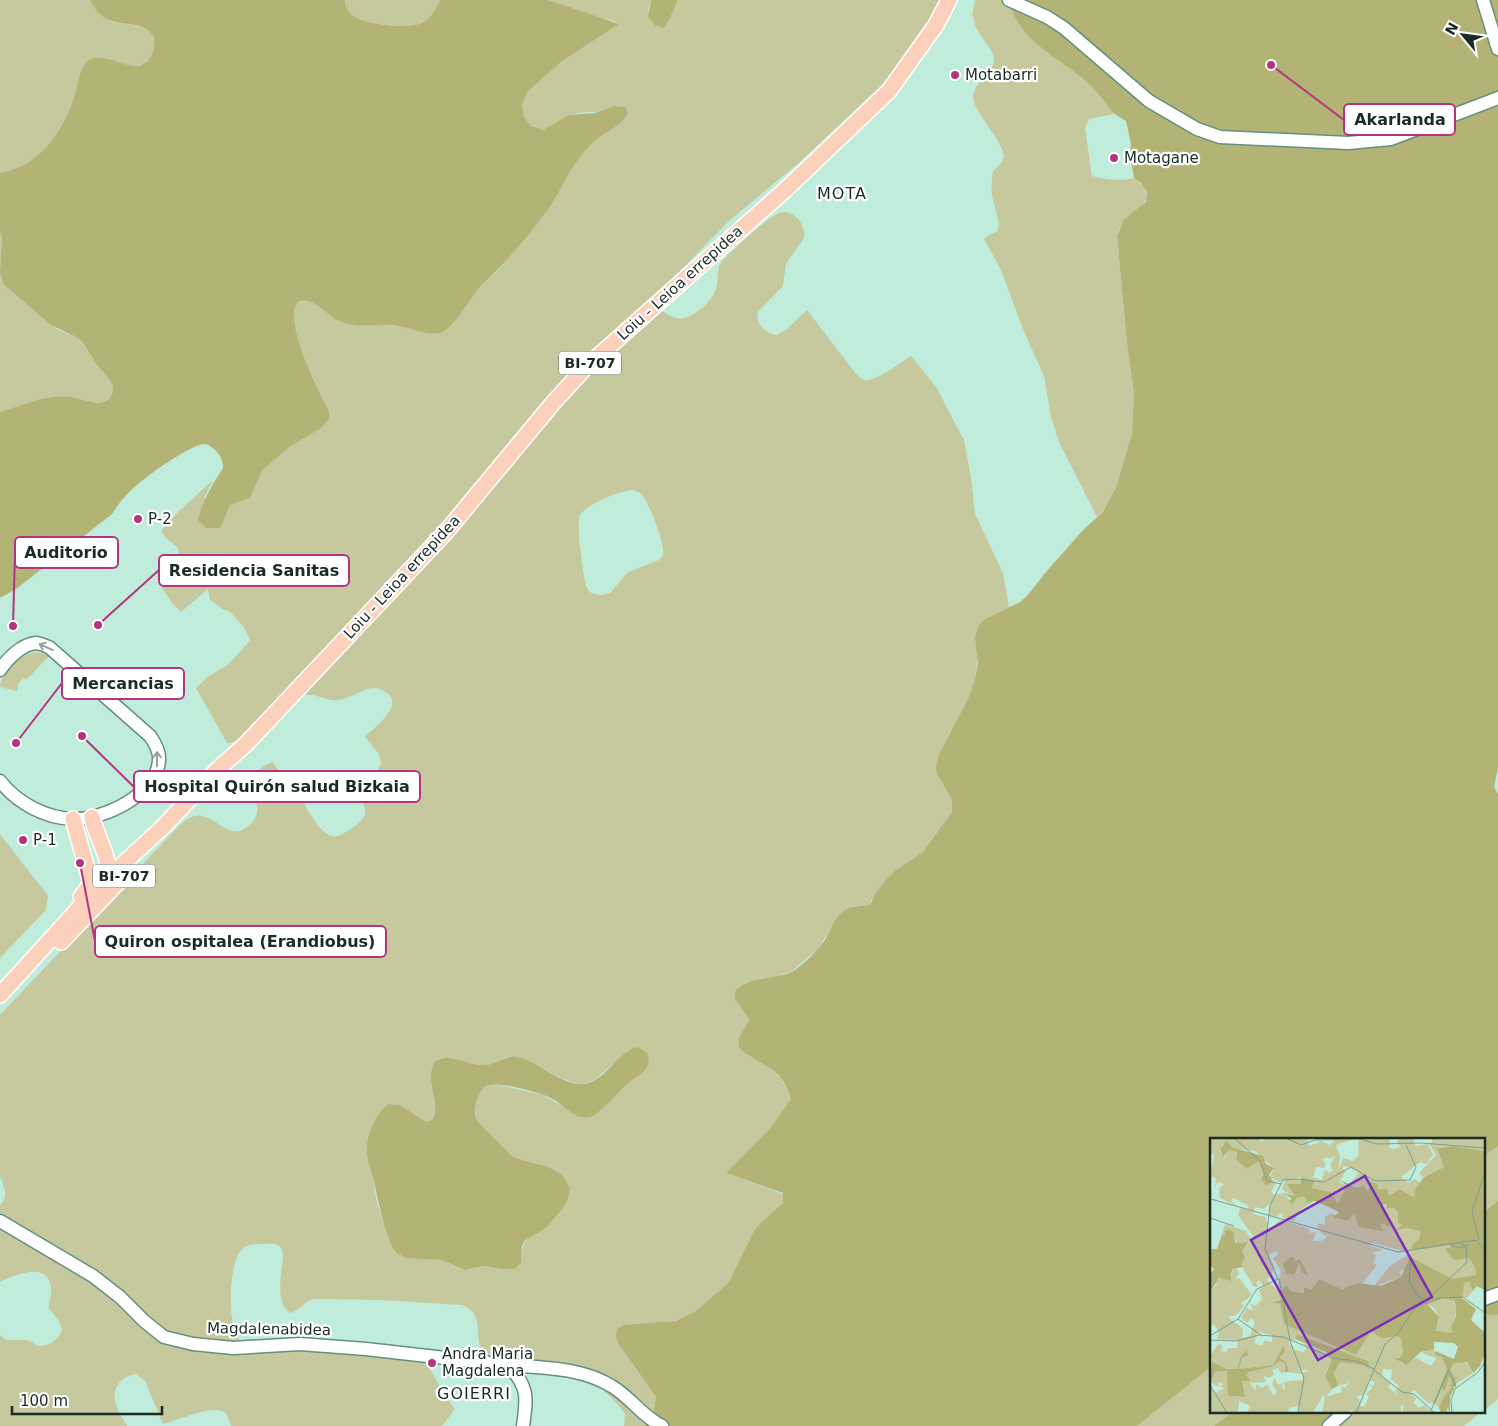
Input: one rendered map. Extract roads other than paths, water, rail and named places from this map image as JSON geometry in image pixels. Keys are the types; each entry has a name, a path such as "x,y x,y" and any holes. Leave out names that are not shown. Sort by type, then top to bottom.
{"main road":[{"name":"Loiu - Leioa errepidea","path":"0,1006 222,773 246,744 445,533 552,403 586,367 784,191 889,91 936,26 950,0"},
{"name":"Loiu - Leioa errepidea","path":"0,995 109,877 163,828 218,770 246,744"},
{"path":"79,843 88,834 114,852 127,851 191,790 218,770"},
{"path":"40,963 56,939 107,885 109,877 108,862 92,817"},
{"path":"0,987 6,978 87,891 90,885 90,879 72,819"}],"street":[{"path":"1009,0 1041,14 1064,28 1149,101 1196,129 1220,137 1348,143 1391,140 1498,98"},
{"path":"1483,0 1498,50"},
{"path":"0,670 20,650 38,643 48,647 150,736 158,753 159,760 156,772 136,797 118,808 92,817 72,819 46,814 15,797 0,781"},
{"name":"Magdalenabidea","path":"0,1221 93,1276 120,1297 144,1321 164,1337 193,1344 233,1348 300,1344 366,1349 507,1365 556,1368 592,1376 614,1388 653,1422 662,1426"},
{"path":"1486,1299 1498,1294"},
{"path":"507,1365 518,1375 523,1383 526,1404 523,1426"},
{"path":"1329,1426 1343,1414"}],"place":[{"name":"Akarlanda","path":"1271,65"},
{"name":"Motabarri","path":"955,75"},
{"name":"Motagane","path":"1114,158"},
{"name":"P-2","path":"138,519"},
{"name":"Residencia Sanitas","path":"98,625"},
{"name":"Auditorio","path":"13,626"},
{"name":"Hospital Quirón salud Bizkaia","path":"82,736"},
{"name":"Mercancias","path":"16,743"},
{"name":"P-1","path":"23,840"},
{"name":"Quiron ospitalea (Erandiobus)","path":"80,863"},
{"name":"Andra Maria Magdalena","path":"432,1363"}],"district":[{"name":"MOTA","path":"842,193"},
{"name":"GOIERRI","path":"474,1393"}]}
